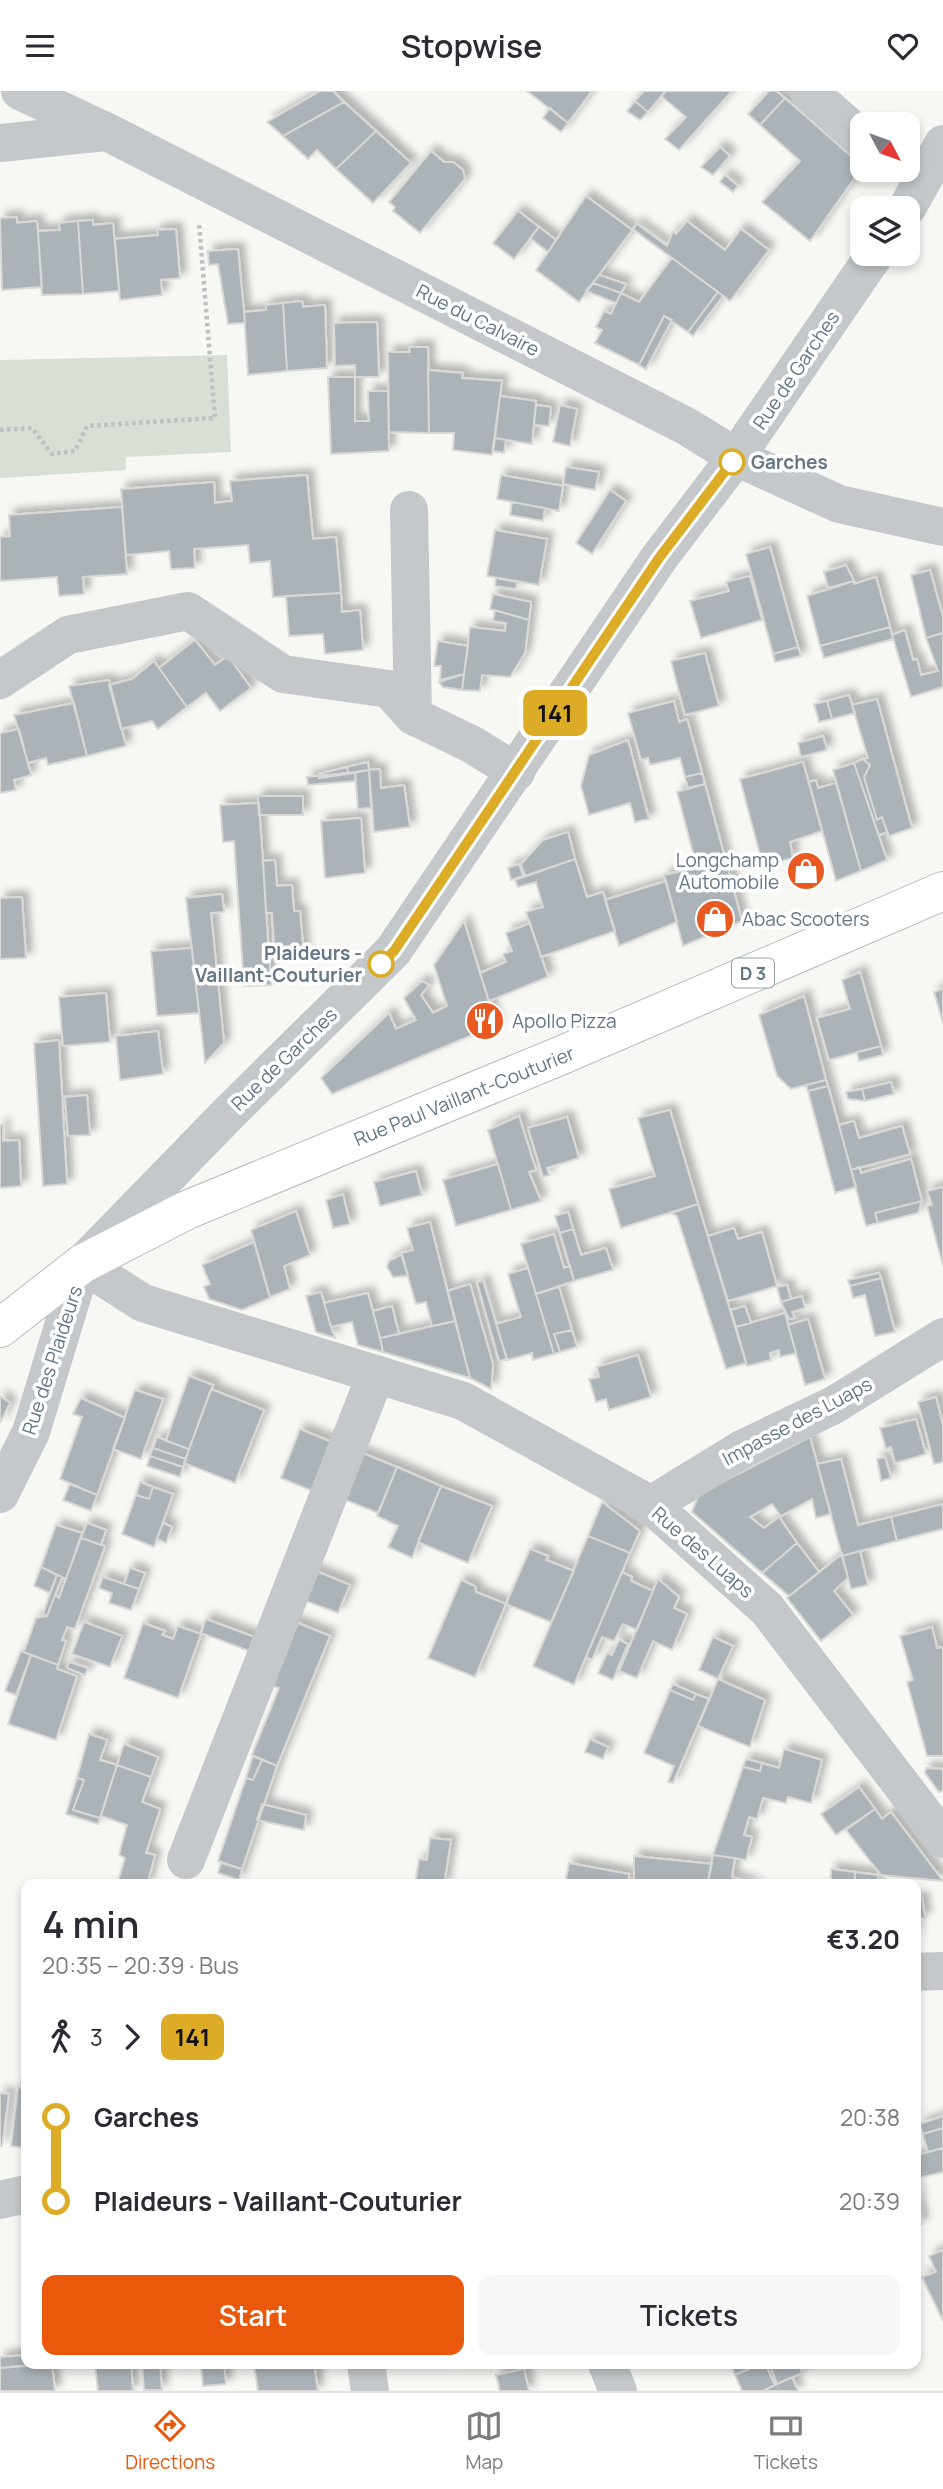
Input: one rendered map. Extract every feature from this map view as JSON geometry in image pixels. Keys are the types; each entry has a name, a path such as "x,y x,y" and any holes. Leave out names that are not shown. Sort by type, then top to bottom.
{"main road":[{"name":"Rue Paul Vaillant-Couturier","path":"0,1328 82,1263 187,1209 562,1055 943,891"}],"street":[{"path":"10,91 5,141 107,132"},
{"name":"Rue du Calvaire","path":"20,91 107,132 685,426 736,457 839,504 943,527"},
{"path":"808,91 850,128"},
{"path":"908,189 943,144"},
{"name":"Rue de Garches","path":"82,1263 227,1115 394,951 659,558 736,457 867,266"},
{"path":"409,510 413,716"},
{"path":"0,680 68,635 188,611 283,674 389,689 413,716 473,745 516,772"},
{"name":"Rue des Luaps","path":"82,1263 143,1303 463,1401 651,1506 767,1609 943,1839"},
{"name":"Rue des Plaideurs","path":"0,1494 31,1432 82,1263"},
{"name":"Impasse des Luaps","path":"651,1506 742,1449 834,1405 943,1337"},
{"path":"186,1860 376,1374"},
{"path":"921,1972 943,1971"},
{"path":"0,2200 21,2195"},
{"path":"367,2369 370,2391"},
{"path":"609,2369 618,2391"}],"path":[{"path":"0,430 32,428 52,454 75,451 88,426 215,418 195,177"}],"shaded area":[{"path":"227,355 231,452 126,457 126,470 0,478 0,360"}],"building":[{"path":"320,91 333,91 344,102 283,136 267,122"},
{"path":"527,91 590,91 591,92 568,123"},
{"path":"644,91 666,91 648,112 635,101"},
{"path":"666,91 732,91 679,150 665,139 686,117 661,96"},
{"path":"769,91 776,91 785,98 760,125 748,114"},
{"path":"785,98 850,155 852,182 810,241 762,202 800,161 760,125"},
{"path":"635,101 648,112 640,120 627,111"},
{"path":"344,102 376,131 336,169 317,150 308,159 283,136"},
{"path":"550,108 568,123 561,132 543,118"},
{"path":"376,131 411,163 373,203 336,169"},
{"path":"720,147 730,156 713,175 701,167"},
{"path":"431,151 444,162 453,162 463,170 465,179 420,233 393,211 395,207 389,202"},
{"path":"725,175 738,186 733,192 720,182"},
{"path":"586,196 632,230 579,302 536,270"},
{"path":"518,211 539,227 514,259 493,243"},
{"path":"17,217 17,223 37,221 42,287 2,290 0,218"},
{"path":"93,220 93,225 113,223 119,291 83,294 78,221"},
{"path":"78,221 83,294 42,295 38,231 60,230 59,223"},
{"path":"687,221 725,250 741,229 769,250 730,301 633,229 637,224 667,246 673,231 676,234"},
{"path":"539,227 556,240 548,252 530,238"},
{"path":"176,229 180,278 161,280 162,295 120,300 115,239 158,235 157,230"},
{"path":"238,249 245,323 228,324 218,264 209,265 208,251"},
{"path":"672,258 718,292 688,332 664,316 639,365 595,343 602,330 596,327 604,311 611,314 621,293 639,302"},
{"path":"599,275 626,284 621,293 593,283"},
{"path":"593,283 621,293 616,303 586,291"},
{"path":"718,292 723,296 693,336 688,332"},
{"path":"302,301 303,307 325,305 327,368 287,371 283,303"},
{"path":"283,303 287,371 248,375 244,312 266,310 266,305"},
{"path":"664,316 672,320 646,369 639,365"},
{"path":"377,322 379,377 355,377 355,365 335,366 334,323"},
{"path":"409,347 428,347 429,433 389,432 388,352 410,352"},
{"path":"428,370 463,373 462,378 502,381 492,455 453,450 454,433 429,433"},
{"path":"328,377 355,377 355,421 369,421 368,391 388,391 389,451 331,454"},
{"path":"500,396 536,401 532,444 495,438"},
{"path":"536,405 551,407 549,426 534,425"},
{"path":"560,405 577,409 570,446 553,442"},
{"path":"495,438 506,440 504,453 493,451"},
{"path":"566,467 599,472 595,490 563,484"},
{"path":"307,475 313,539 336,537 341,593 273,597 270,561 250,563 248,545 194,549 195,568 171,569 169,551 126,555 121,489 214,482 215,503 232,501 230,481"},
{"path":"501,475 563,486 559,511 497,499"},
{"path":"610,490 626,501 592,554 576,543"},
{"path":"512,502 545,508 543,521 510,515"},
{"path":"122,507 127,574 83,577 84,594 59,596 57,577 0,581 0,537 10,536 9,515"},
{"path":"495,530 547,539 539,585 487,576"},
{"path":"770,547 798,647 773,654 746,554"},
{"path":"846,565 854,581 828,588 824,572"},
{"path":"930,570 943,617 943,633 926,638 911,575"},
{"path":"750,576 762,620 701,638 690,601 729,591 726,582"},
{"path":"876,577 890,627 820,646 807,596"},
{"path":"496,578 517,582 516,589 495,586"},
{"path":"341,593 342,612 360,610 363,650 325,654 323,634 289,636 286,596"},
{"path":"493,594 531,602 529,620 490,609"},
{"path":"495,610 529,620 525,653 510,677 482,675 480,691 462,690 470,627 505,631 506,623 493,621"},
{"path":"890,627 893,639 824,658 820,646"},
{"path":"905,630 913,660 917,659 921,675 938,671 926,638 943,633 943,687 911,697 892,635"},
{"path":"195,640 215,665 228,656 251,688 220,711 206,693 187,707 159,668"},
{"path":"438,641 468,646 464,674 440,680 441,666 434,666"},
{"path":"798,647 801,656 775,662 773,654"},
{"path":"705,653 719,706 685,715 671,661"},
{"path":"154,661 187,707 158,729 152,721 121,729 109,685 132,679"},
{"path":"464,674 462,690 443,687 439,682"},
{"path":"109,680 126,746 87,756 69,686"},
{"path":"849,695 855,713 832,719 827,701"},
{"path":"877,699 912,828 889,836 882,817 877,820 864,777 870,765 863,759 868,758 852,705"},
{"path":"674,701 679,722 687,719 702,773 685,777 680,758 650,765 648,758 641,760 628,713"},
{"path":"827,701 832,719 819,722 814,704"},
{"path":"74,703 87,756 48,765 46,758 28,763 14,715"},
{"path":"19,729 31,775 14,780 16,790 0,793 0,733"},
{"path":"823,736 827,750 801,757 798,743"},
{"path":"628,740 649,819 635,822 630,803 589,815 581,786 589,755"},
{"path":"863,759 870,765 864,777 877,820 882,817 887,832 879,835 854,763"},
{"path":"368,762 369,770 348,774 347,767"},
{"path":"803,762 822,831 790,842 793,858 763,866 740,779"},
{"path":"854,763 887,860 861,871 833,770"},
{"path":"347,767 348,774 319,778 319,774"},
{"path":"380,769 381,788 404,785 410,827 374,832 369,770"},
{"path":"369,770 371,808 358,809 355,772"},
{"path":"355,772 356,781 308,785 307,777"},
{"path":"702,773 705,784 688,788 685,777"},
{"path":"816,780 818,788 836,783 861,871 836,881 809,782"},
{"path":"705,784 742,921 683,946 664,875 697,868 677,792"},
{"path":"258,796 303,796 303,815 259,815"},
{"path":"259,803 271,985 244,986 234,841 223,842 220,805"},
{"path":"361,818 365,873 325,878 321,821"},
{"path":"568,832 575,859 525,876 521,864 543,840"},
{"path":"575,859 587,897 603,892 615,931 541,957 526,912 543,907 536,882 518,887 515,880"},
{"path":"275,860 277,886 292,885 294,911 300,911 304,957 275,958 272,913 266,913 263,861"},
{"path":"519,864 523,876 511,880 508,868"},
{"path":"666,881 677,922 619,946 605,900"},
{"path":"222,894 224,912 211,913 224,1043 205,1063 186,898"},
{"path":"22,897 26,958 0,959 0,898"},
{"path":"464,921 496,1025 332,1094 321,1078 389,1013 396,1029 416,1020 404,998 422,981 429,985 421,995 433,1013 447,1006 434,965"},
{"path":"530,923 548,977 489,1001 480,973 506,962 503,954 512,951 506,933"},
{"path":"192,948 199,1013 157,1016 151,951"},
{"path":"860,972 881,1046 829,1060 817,1018 850,1009 842,980"},
{"path":"943,989 943,1023 934,992"},
{"path":"106,993 110,1042 63,1046 59,997"},
{"path":"804,996 826,1080 791,1089 777,1076 759,1015"},
{"path":"158,1031 163,1074 120,1080 116,1036"},
{"path":"59,1040 67,1184 43,1186 34,1043"},
{"path":"881,1046 883,1055 859,1061 857,1052"},
{"path":"826,1080 828,1086 808,1091 806,1085"},
{"path":"891,1082 894,1094 865,1101 862,1089"},
{"path":"828,1086 856,1187 835,1193 808,1091"},
{"path":"862,1089 865,1101 848,1099 846,1092"},
{"path":"87,1095 90,1135 68,1136 65,1097"},
{"path":"670,1110 698,1204 621,1228 609,1189 655,1176 638,1118"},
{"path":"519,1116 536,1170 529,1172 541,1201 511,1210 488,1130"},
{"path":"567,1117 579,1158 547,1168 549,1175 543,1177 528,1128"},
{"path":"854,1121 859,1138 902,1126 910,1154 851,1170 839,1125"},
{"path":"0,1125 3,1125 3,1141 19,1140 21,1186 0,1188"},
{"path":"911,1159 922,1201 875,1213 878,1223 866,1226 851,1170 859,1167 861,1173"},
{"path":"498,1164 511,1210 456,1226 443,1180"},
{"path":"416,1171 422,1195 380,1206 374,1182"},
{"path":"943,1187 943,1266 927,1206 932,1205 927,1191"},
{"path":"343,1194 350,1224 333,1228 326,1200"},
{"path":"922,1201 918,1213 878,1223 875,1213"},
{"path":"698,1204 746,1363 726,1369 677,1216 671,1213"},
{"path":"296,1211 310,1255 284,1266 290,1289 270,1297 251,1230"},
{"path":"568,1212 573,1229 560,1233 555,1216"},
{"path":"430,1222 455,1321 432,1326 426,1302 416,1304 401,1253 413,1250 407,1228"},
{"path":"734,1228 738,1239 762,1232 777,1286 728,1301 708,1236"},
{"path":"573,1229 581,1255 606,1248 613,1270 574,1281 560,1233"},
{"path":"554,1234 564,1268 570,1266 574,1281 536,1294 521,1244"},
{"path":"254,1242 270,1298 242,1310 209,1299 204,1287 210,1284 202,1265"},
{"path":"402,1254 408,1276 393,1277 387,1267 389,1261"},
{"path":"528,1268 554,1354 533,1360 532,1353 507,1360 496,1324 521,1317 508,1274"},
{"path":"879,1273 881,1278 850,1286 848,1280"},
{"path":"881,1278 895,1332 875,1336 865,1295 853,1298 850,1286"},
{"path":"483,1281 507,1359 499,1361 477,1282"},
{"path":"470,1284 493,1364 491,1389 470,1378 448,1291"},
{"path":"787,1285 791,1299 781,1302 777,1287"},
{"path":"559,1287 572,1330 554,1334 560,1352 554,1354 536,1294"},
{"path":"321,1292 335,1338 316,1332 306,1296"},
{"path":"368,1293 383,1352 358,1345 352,1322 331,1327 324,1303"},
{"path":"802,1296 805,1308 792,1312 795,1318 789,1319 781,1302"},
{"path":"392,1306 399,1334 380,1338 373,1311"},
{"path":"745,1306 751,1323 736,1327 731,1310"},
{"path":"785,1313 796,1353 780,1357 779,1350 770,1353 771,1360 747,1366 736,1327"},
{"path":"808,1319 825,1379 805,1385 788,1325"},
{"path":"455,1321 470,1378 383,1352 380,1338"},
{"path":"572,1330 577,1347 560,1352 554,1334"},
{"path":"638,1355 651,1397 609,1410 606,1399 596,1402 589,1379 599,1377 597,1367"},
{"path":"189,1376 213,1385 189,1449 166,1441"},
{"path":"211,1389 264,1410 235,1483 184,1463"},
{"path":"135,1390 163,1399 141,1459 113,1449"},
{"path":"0,1396 10,1403 0,1423"},
{"path":"936,1397 943,1426 943,1462 934,1464 918,1402"},
{"path":"81,1398 125,1418 97,1495 60,1479 82,1417 73,1414"},
{"path":"916,1419 926,1454 895,1463 891,1447 886,1449 880,1428"},
{"path":"300,1429 344,1447 324,1496 281,1478"},
{"path":"157,1437 189,1449 186,1459 153,1448"},
{"path":"810,1437 831,1514 816,1518 812,1499 781,1516 772,1504 750,1517 764,1528 779,1517 797,1543 762,1573 692,1512 699,1494"},
{"path":"153,1448 186,1459 183,1467 150,1456"},
{"path":"355,1450 397,1467 378,1513 338,1497"},
{"path":"150,1456 183,1467 180,1477 147,1466"},
{"path":"885,1457 891,1478 881,1481 877,1459"},
{"path":"841,1459 858,1525 891,1517 897,1541 842,1556 817,1464"},
{"path":"397,1467 441,1486 412,1558 388,1547 398,1526 377,1516"},
{"path":"140,1482 153,1487 149,1499 136,1495"},
{"path":"70,1484 97,1495 91,1511 63,1500"},
{"path":"441,1486 492,1506 468,1563 418,1542"},
{"path":"153,1487 173,1494 154,1547 122,1534 136,1495 149,1499"},
{"path":"602,1502 640,1531 630,1553 588,1536"},
{"path":"943,1504 943,1529 897,1541 891,1517"},
{"path":"87,1523 106,1530 101,1545 81,1538"},
{"path":"163,1523 172,1527 166,1543 157,1539"},
{"path":"56,1525 82,1533 66,1579 41,1567"},
{"path":"588,1536 630,1553 574,1685 533,1666"},
{"path":"81,1538 105,1546 75,1629 67,1627 62,1640 66,1641 58,1665 21,1651 25,1649 36,1618 47,1616 55,1595 59,1598"},
{"path":"797,1543 819,1572 789,1596 762,1573"},
{"path":"530,1549 548,1556 546,1560 574,1571 551,1622 506,1604"},
{"path":"860,1551 868,1585 851,1589 842,1556"},
{"path":"842,1554 848,1578 834,1591 853,1615 821,1641 787,1598"},
{"path":"302,1565 350,1585 338,1613 290,1595"},
{"path":"41,1567 57,1575 50,1593 34,1586"},
{"path":"130,1568 145,1573 139,1589 124,1584"},
{"path":"622,1572 632,1577 631,1581 653,1591 637,1630 623,1624 614,1641 602,1637 592,1660 586,1657"},
{"path":"57,1575 62,1577 47,1616 43,1614"},
{"path":"103,1577 139,1589 131,1610 109,1603 112,1593 99,1588"},
{"path":"658,1579 679,1597 674,1608 687,1614 672,1650 653,1641 637,1678 619,1671"},
{"path":"461,1580 475,1586 476,1592 506,1604 475,1677 428,1658"},
{"path":"206,1619 265,1641 260,1655 201,1633"},
{"path":"293,1621 330,1636 277,1766 252,1755 279,1688 268,1684"},
{"path":"84,1622 122,1636 110,1667 72,1654"},
{"path":"143,1623 165,1631 162,1635 173,1639 178,1626 201,1634 178,1698 124,1678"},
{"path":"932,1627 937,1648 943,1647 943,1756 927,1756 907,1682 913,1680 900,1636"},
{"path":"713,1637 733,1646 718,1679 699,1670"},
{"path":"619,1640 628,1644 613,1680 598,1673 607,1653 612,1655"},
{"path":"21,1651 31,1655 16,1695 5,1691"},
{"path":"31,1655 58,1665 57,1669 77,1676 56,1740 8,1724"},
{"path":"69,1662 88,1668 85,1675 67,1668"},
{"path":"718,1679 765,1700 750,1747 698,1726"},
{"path":"673,1684 696,1694 693,1700 670,1690"},
{"path":"670,1690 693,1700 696,1694 709,1699 673,1783 668,1782 674,1766 644,1753"},
{"path":"89,1734 107,1740 100,1760 117,1765 100,1818 73,1810 84,1780 77,1778"},
{"path":"590,1739 608,1747 603,1759 585,1752"},
{"path":"124,1744 158,1757 151,1777 117,1765"},
{"path":"784,1749 822,1760 811,1803 788,1797 786,1803 763,1798 757,1819 749,1817 744,1835 752,1837 746,1860 713,1855 743,1767 760,1771 762,1763 779,1768"},
{"path":"253,1756 262,1760 253,1780 246,1778"},
{"path":"746,1759 762,1763 760,1771 743,1767"},
{"path":"262,1760 277,1766 242,1869 218,1861 246,1778 253,1780"},
{"path":"117,1765 151,1777 142,1802 160,1809 146,1853 155,1855 149,1879 119,1879 125,1858 119,1855 127,1825 101,1816"},
{"path":"926,1768 943,1769 943,1791 939,1792 925,1773"},
{"path":"77,1778 84,1780 73,1810 100,1818 98,1824 66,1814"},
{"path":"859,1787 875,1809 836,1835 821,1814"},
{"path":"262,1804 306,1815 304,1830 257,1820"},
{"path":"875,1809 882,1819 891,1812 943,1881 881,1875 846,1830"},
{"path":"430,1838 451,1840 445,1879 416,1879 419,1859 427,1860"},
{"path":"713,1855 735,1858 732,1877 738,1879 708,1879"},
{"path":"634,1856 712,1864 708,1879 634,1879"},
{"path":"221,1863 242,1869 239,1879 218,1873"},
{"path":"569,1863 629,1874 629,1879 566,1879"},
{"path":"831,1869 855,1872 855,1879 831,1879"},
{"path":"855,1872 878,1875 878,1879 855,1879"},
{"path":"921,1898 922,1898 925,1918 921,1918"},
{"path":"18,2087 21,2088 21,2147 11,2146"},
{"path":"0,2093 9,2094 2,2146 0,2146"},
{"path":"943,2116 943,2128 923,2134 921,2124"},
{"path":"943,2128 943,2148 928,2152 923,2134"},
{"path":"943,2148 943,2172 921,2178 921,2154"},
{"path":"943,2250 943,2321 922,2277 936,2272 929,2256"},
{"path":"21,2355 21,2366 0,2368 0,2357"},
{"path":"0,2368 53,2369 55,2391 0,2391"},
{"path":"96,2369 131,2369 133,2391 98,2391"},
{"path":"142,2369 160,2369 162,2390 144,2390"},
{"path":"201,2369 224,2369 226,2384 203,2386"},
{"path":"255,2369 315,2369 318,2391 258,2391"},
{"path":"524,2369 529,2391 500,2391 496,2375"},
{"path":"733,2369 749,2369 735,2375"},
{"path":"749,2369 767,2369 775,2385 763,2391 742,2391 735,2375"},
{"path":"772,2369 801,2369 802,2373 777,2384"},
{"path":"792,2377 798,2391 763,2391 777,2384"}],"bus line":[{"name":"141","path":"381,964 394,951 659,558 732,462"}],"place":[{"name":"Garches","path":"732,462"},
{"name":"Longchamp Automobile","path":"806,871"},
{"name":"Abac Scooters","path":"715,919"},
{"name":"Plaideurs - Vaillant-Couturier","path":"381,964"},
{"name":"Apollo Pizza","path":"485,1021"}]}
